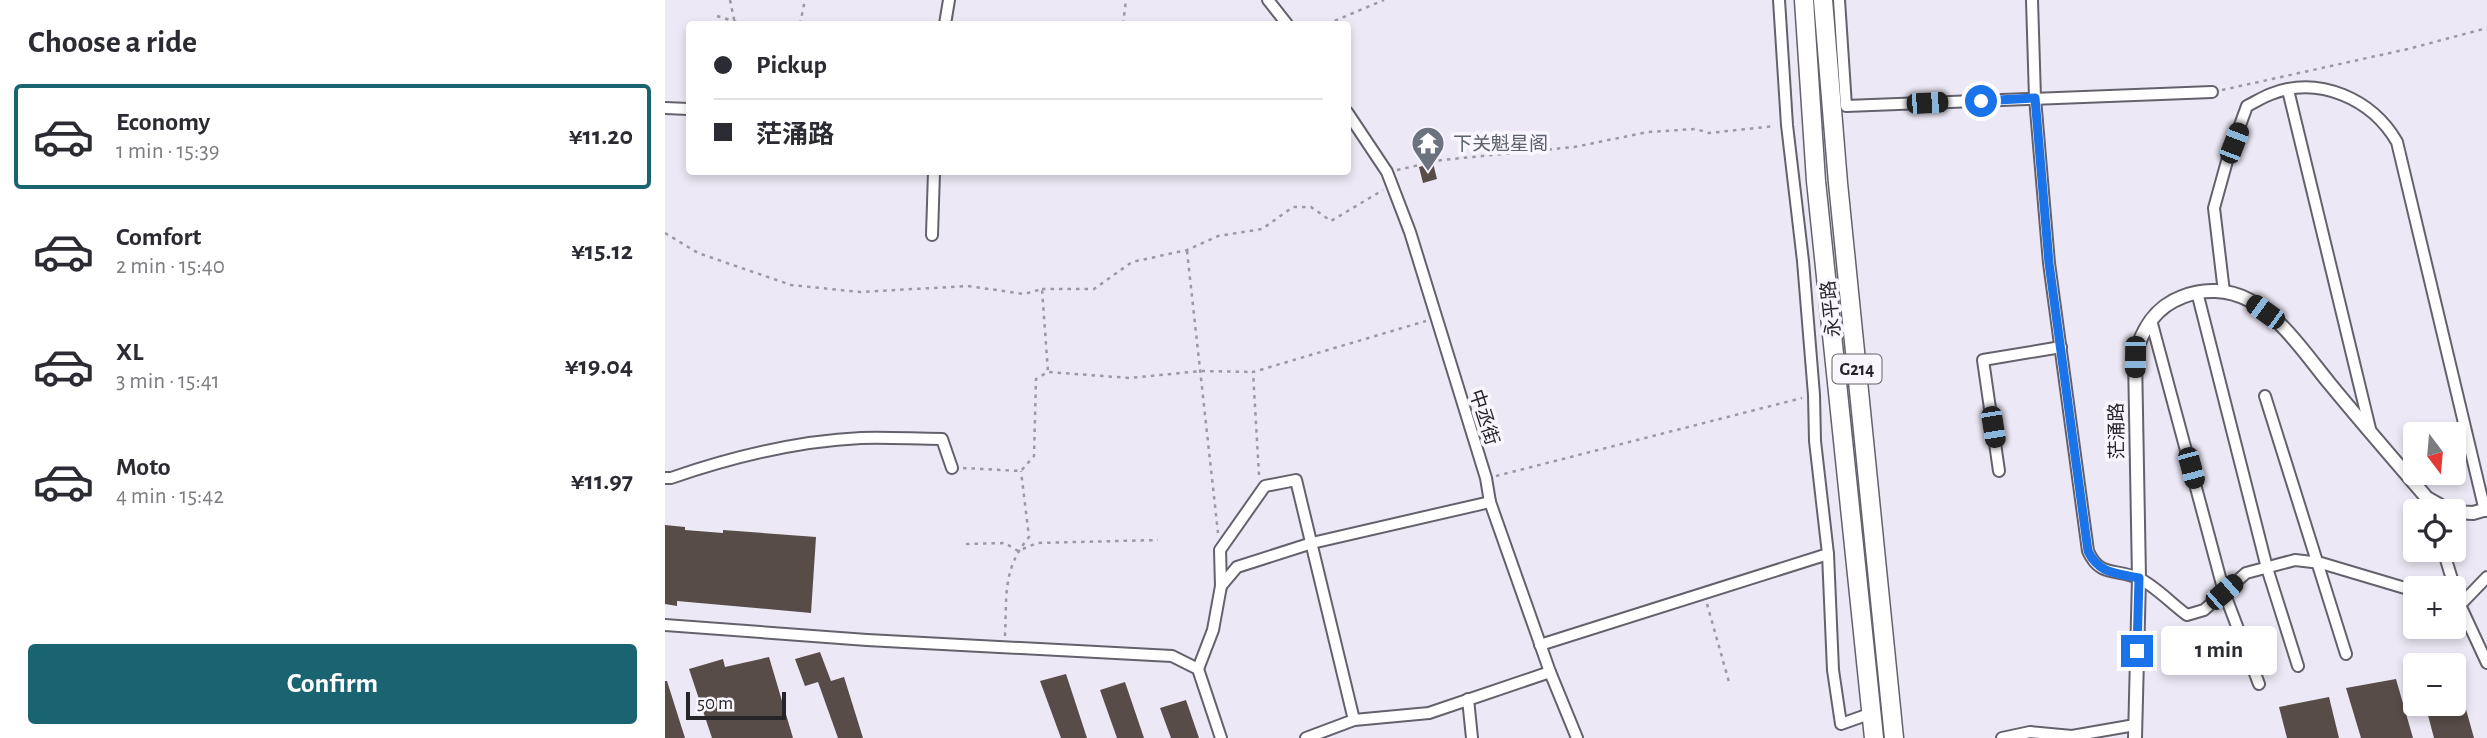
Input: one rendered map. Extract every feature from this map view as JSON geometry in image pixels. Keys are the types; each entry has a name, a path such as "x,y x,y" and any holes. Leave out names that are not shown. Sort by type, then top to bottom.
{"highway":[{"name":"永平路","path":"1804,0 1816,181 1874,738"},
{"name":"永平路","path":"1823,0 1838,183 1896,737"},
{"path":"1874,738 1896,737"}],"street":[{"path":"946,21 949,0"},
{"path":"1268,0 1285,21"},
{"path":"1779,0 1787,125 1803,261 1815,441 1828,554 1833,670 1841,738"},
{"path":"1839,0 1846,106 2212,92"},
{"path":"2032,0 2035,98 2049,263 2088,551 2094,564 2108,571 2139,578 2187,615 2204,610 2246,573 2294,560 2317,562 2403,587"},
{"path":"2224,292 2214,208 2227,161 2248,106 2271,94 2306,87 2319,88 2352,99 2379,118 2397,142 2486,510"},
{"path":"2288,90 2371,433"},
{"path":"665,108 686,109"},
{"name":"中丞街","path":"1351,118 1387,172 1410,232 1486,478 1490,502 1540,645 1577,738"},
{"path":"932,235 934,175"},
{"path":"2197,292 2267,568 2298,666"},
{"name":"茫涌路","path":"2135,731 2139,578 2135,357 2137,346 2151,320 2173,300 2197,292 2224,292 2249,300 2272,318 2424,499"},
{"path":"2151,320 2224,592 2259,684"},
{"path":"1999,471 1983,360 2060,347"},
{"path":"2265,396 2346,654"},
{"path":"665,478 718,462 788,447 861,438 942,439 952,468"},
{"path":"1221,738 1198,669 1213,630 1221,586 1220,550 1265,486 1296,480 1355,720"},
{"path":"1221,586 1237,567 1312,543 1490,502"},
{"name":"茫涌路","path":"2466,512 2486,510"},
{"path":"1540,645 1828,554"},
{"path":"2466,596 2487,577"},
{"path":"2466,622 2487,663"},
{"path":"665,625 867,640 1172,656 1198,669"},
{"path":"1305,738 1355,720 1429,713 1550,672"},
{"path":"1468,699 1472,738"},
{"path":"1841,724 1872,713"},
{"path":"2002,738 2030,732 2072,736 2135,731"}],"path":[{"path":"730,0 735,21"},
{"path":"801,21 805,0"},
{"path":"1123,21 1126,0"},
{"path":"1334,21 1384,0"},
{"path":"717,16 730,21"},
{"path":"2212,92 2408,49 2487,28"},
{"path":"1387,172 1442,160 1574,146 1648,132 1696,130 1709,133 1787,125"},
{"path":"665,233 698,253 791,285 860,292 968,286 1024,294 1042,289 1094,289 1132,262 1187,250 1218,236 1262,229 1293,207 1311,207 1331,221 1392,184"},
{"path":"1187,250 1220,550"},
{"path":"1042,289 1048,372"},
{"path":"1005,646 1007,576 1018,551 1029,537 1021,471 1034,456 1036,379 1048,372 1130,377 1201,371 1253,372 1436,318"},
{"path":"1253,372 1259,493"},
{"path":"1486,478 1814,395"},
{"path":"952,468 1021,471"},
{"path":"1018,551 1037,543 1158,540"},
{"path":"966,544 1005,543 1018,551"},
{"path":"1704,593 1730,682"}],"building":[{"name":"下关魁星阁","path":"1433,163 1437,179 1423,183 1419,167"},
{"path":"665,525 685,527 685,530 816,537 811,613 677,601 677,606 665,604"},
{"path":"820,652 831,681 844,677 863,738 838,738 818,682 805,686 795,659"},
{"path":"769,657 793,738 712,738 689,669 723,659 725,667"},
{"path":"1066,674 1087,738 1061,738 1040,681"},
{"path":"2396,679 2403,703 2403,716 2407,716 2413,738 2361,738 2346,688"},
{"path":"667,681 685,738 665,738"},
{"path":"1125,682 1144,738 1117,738 1100,690"},
{"path":"2329,697 2339,738 2287,738 2279,707"},
{"path":"1186,700 1199,738 1171,738 1160,708"},
{"path":"2466,709 2474,738 2434,738 2428,716 2466,716"}],"place":[{"name":"下关魁星阁","path":"1428,173"}],"route":[{"path":"1981,101 2035,98 2049,263 2088,551 2094,564 2108,571 2139,578 2137,651"}]}
